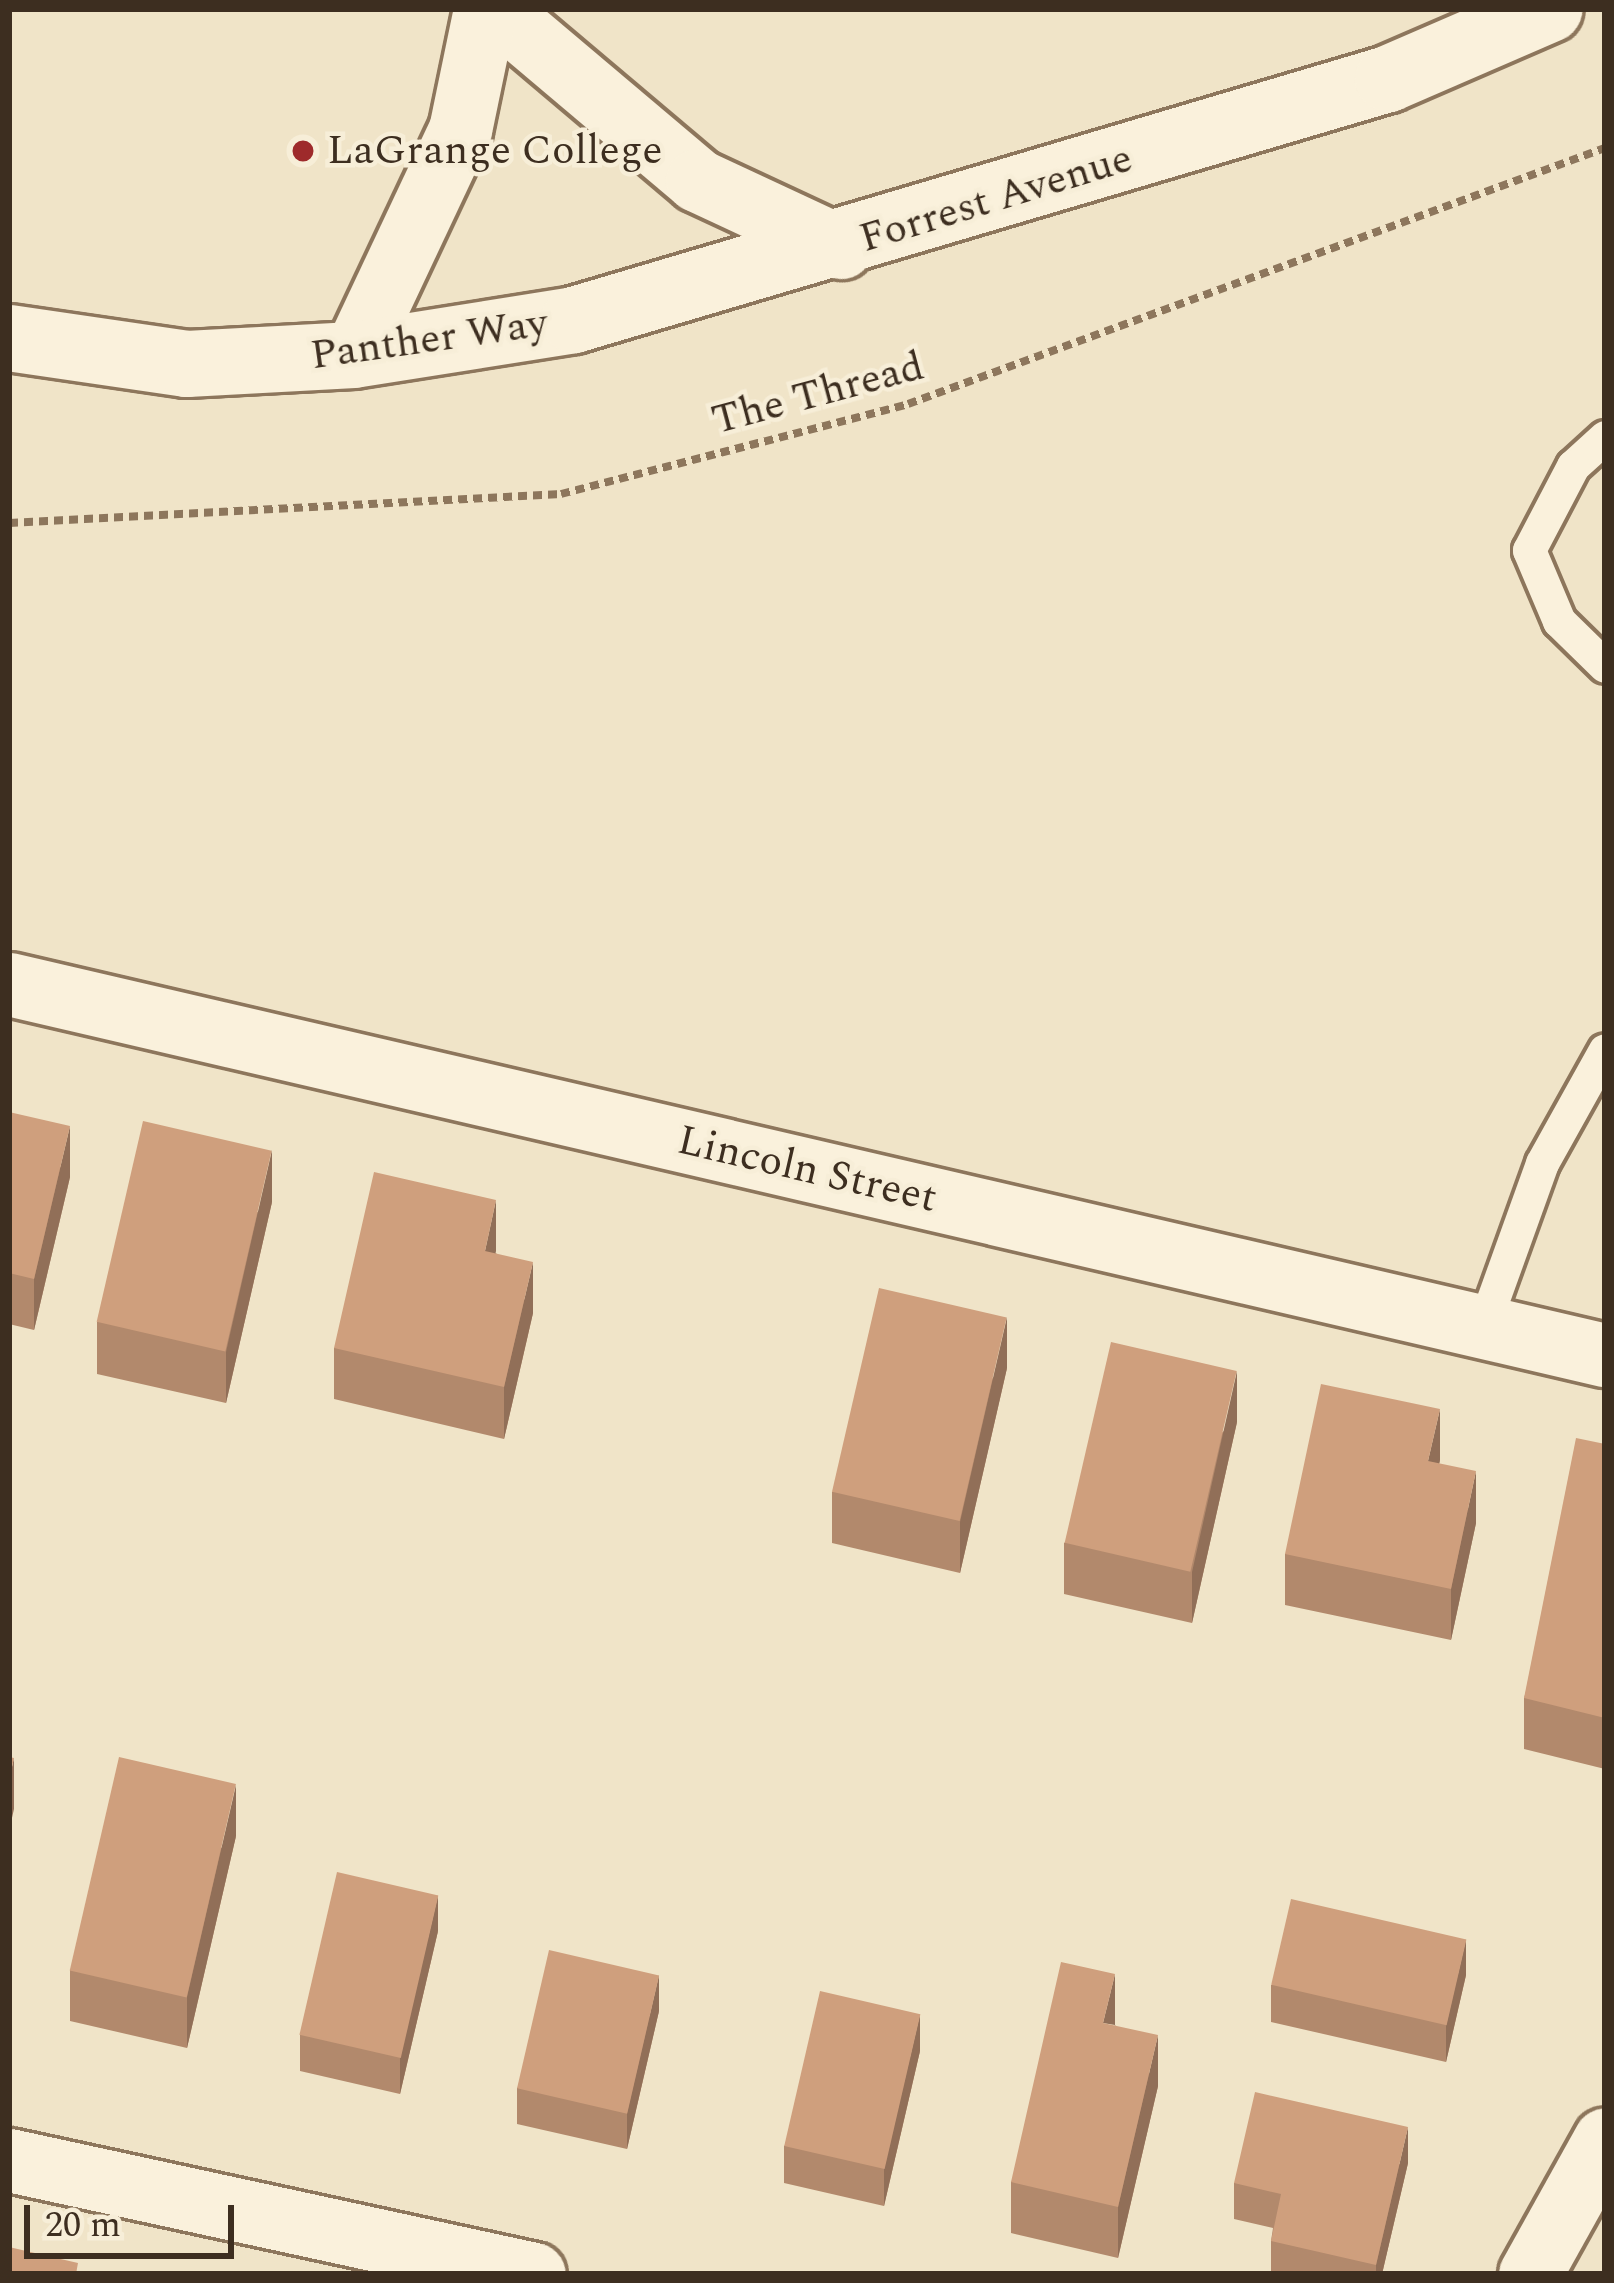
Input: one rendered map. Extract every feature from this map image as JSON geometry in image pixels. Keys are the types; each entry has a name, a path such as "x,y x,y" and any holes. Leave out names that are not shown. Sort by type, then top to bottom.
{"street":[{"path":"353,355 460,130 485,9"},
{"name":"Forrest Avenue","path":"496,9 697,180 841,247 1388,79 1550,9"},
{"name":"Panther Way","path":"9,338 187,364 353,355 574,320 841,247"},
{"name":"Lincoln Street","path":"9,984 1605,1355"},
{"path":"1530,2274 1605,2139"},
{"path":"9,2160 534,2274"}],"lane":[{"path":"1605,437 1573,466 1529,550 1559,621 1605,666"},
{"path":"1483,1327 1542,1163 1605,1049"}],"path":[{"name":"The Thread","path":"9,523 560,494 908,404 1605,148"}],"building":[{"path":"9,1112 70,1126 34,1279 9,1273"},
{"path":"143,1121 272,1151 225,1351 97,1322"},
{"path":"374,1172 496,1200 485,1251 533,1262 504,1387 334,1348"},
{"path":"879,1288 1007,1317 960,1521 832,1492"},
{"path":"1111,1342 1237,1371 1190,1572 1065,1543"},
{"path":"1321,1384 1440,1409 1428,1461 1476,1471 1451,1589 1285,1554"},
{"path":"1576,1438 1605,1444 1605,1718 1524,1698"},
{"path":"119,1757 236,1784 187,1997 70,1970"},
{"path":"337,1872 438,1895 401,2058 299,2035"},
{"path":"1291,1899 1466,1939 1447,2025 1271,1985"},
{"path":"549,1950 659,1975 627,2114 517,2088"},
{"path":"1061,1962 1115,1974 1103,2023 1158,2035 1118,2207 1011,2182"},
{"path":"820,1991 920,2014 885,2169 784,2146"},
{"path":"1255,2092 1408,2127 1376,2265 1271,2241 1281,2194 1234,2183"},
{"path":"9,2247 78,2263 76,2274 9,2274"}],"place":[{"name":"LaGrange College","path":"303,151"}]}
